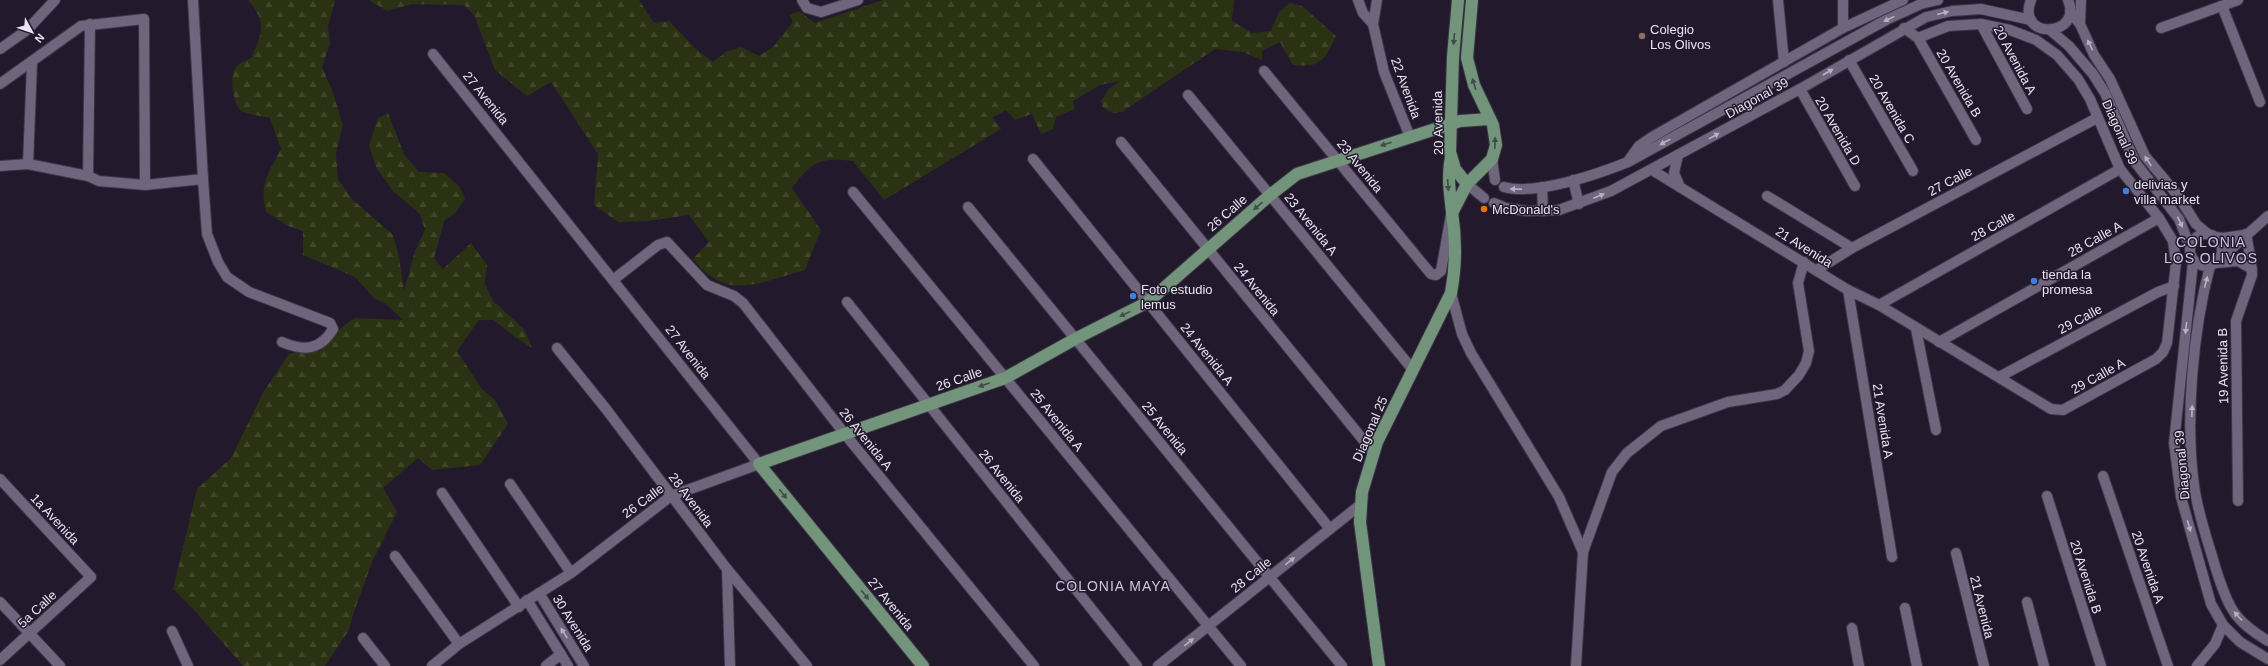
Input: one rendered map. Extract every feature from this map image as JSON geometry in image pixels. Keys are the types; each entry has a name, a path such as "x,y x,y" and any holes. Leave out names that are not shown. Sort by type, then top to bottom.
{"main road":[{"name":"20 Avenida","path":"1458,0 1450,124 1451,157 1455,168 1467,184"},
{"path":"1467,184 1492,159 1496,139 1490,119 1474,85 1467,58 1472,0"},
{"name":"26 Calle","path":"759,464 844,433 1005,378 1075,339 1148,302 1270,195 1298,174 1450,124 1470,119 1490,119"},
{"name":"Diagonal 25","path":"1379,666 1360,522 1360,505 1364,481 1373,452 1451,293 1454,273 1452,213 1448,176 1451,157"},
{"name":"Diagonal 25","path":"1452,213 1467,184"},
{"name":"27 Avenida","path":"759,464 923,666"}],"street":[{"path":"0,50 27,30 55,0"},
{"path":"193,0 207,234 218,262 227,277 248,292 330,323 333,329 328,337 318,345 298,349 282,342"},
{"path":"802,0 807,8 821,12 858,0"},
{"path":"1358,0 1363,13 1373,24"},
{"name":"22 Avenida","path":"1377,0 1373,24 1384,72 1410,136"},
{"path":"1778,0 1784,62"},
{"path":"1843,0 1843,28"},
{"path":"1628,162 1639,146 1646,141 1843,28 1902,0"},
{"name":"Diagonal 39","path":"1504,188 1516,190 1542,187 1601,173 1628,162 1886,20 1921,4 1938,0"},
{"path":"2031,0 2028,13 2031,20"},
{"path":"2080,0 2080,24"},
{"path":"2160,28 2238,0"},
{"path":"2050,30 2063,25 2070,4"},
{"name":"Diagonal 39","path":"2070,4 2094,55 2110,79 2145,156 2180,197 2196,224 2211,235"},
{"path":"2222,6 2260,102"},
{"name":"Diagonal 39","path":"1494,203 1516,210 1543,211 1559,210 1579,204 1652,170 1678,156 1800,89 1904,28 1926,17 1952,11 1981,9 2031,20 2042,29 2050,30 2070,46 2093,74 2105,93 2135,162 2179,219 2190,247"},
{"path":"0,84 32,63 80,26 144,19 145,185"},
{"path":"88,176 90,24"},
{"name":"Diagonal 39","path":"1918,38 1948,26 1981,24 2010,30 2036,40 2057,55 2078,78 2090,99 2120,169 2159,218 2173,241 2176,263 2167,343 2163,352 2156,358"},
{"name":"20 Avenida A","path":"1981,24 2027,109"},
{"path":"1904,28 1918,38"},
{"name":"20 Avenida B","path":"1918,38 1976,140"},
{"name":"27 Avenida","path":"433,54 759,464"},
{"name":"20 Avenida C","path":"1849,60 1913,171"},
{"path":"28,164 32,63"},
{"name":"23 Avenida","path":"1264,71 1339,160 1429,273 1436,275 1441,271 1448,223 1452,213"},
{"name":"20 Avenida D","path":"1800,89 1855,186"},
{"name":"23 Avenida A","path":"1188,95 1413,370"},
{"name":"27 Calle","path":"1817,270 1852,248 2097,118"},
{"name":"24 Avenida","path":"1121,142 1373,452"},
{"path":"1678,156 1674,173 1680,187"},
{"name":"24 Avenida A","path":"1033,159 1330,529"},
{"path":"1492,159 1495,180"},
{"path":"0,166 28,164 88,176 99,180 145,185 203,179"},
{"name":"28 Calle","path":"1879,305 2120,169"},
{"name":"21 Avenida","path":"1652,170 1848,290 1879,305 1916,329 2051,409"},
{"path":"1573,180 1579,204"},
{"path":"1467,184 1484,198"},
{"path":"1542,187 1543,211"},
{"name":"25 Avenida A","path":"853,192 1241,666"},
{"path":"1767,196 1852,248"},
{"name":"25 Avenida","path":"968,207 1342,666"},
{"path":"2215,263 2268,216"},
{"name":"28 Calle A","path":"1939,342 2159,218"},
{"path":"2246,234 2224,238 2211,235 2196,237 2190,247 2189,252 2194,262 2201,266 2238,261 2252,269"},
{"name":"19 Avenida B","path":"2238,501 2236,321 2251,282 2252,269 2246,234"},
{"path":"2211,235 2222,249 2215,263"},
{"name":"26 Avenida A","path":"613,280 658,245 667,242 707,286 734,296 743,303 844,433 1034,666"},
{"path":"1576,666 1583,552 1612,472 1622,458 1638,442 1661,426 1728,402 1782,392 1799,375 1806,363 1809,351 1798,283 1804,262"},
{"name":"Diagonal 39","path":"2194,262 2174,443 2176,469 2181,497 2211,604 2223,625 2240,642 2268,659"},
{"name":"Diagonal 39","path":"2215,263 2204,288 2193,369 2190,444 2194,486 2202,525 2216,569 2232,610 2250,630 2268,641"},
{"name":"29 Calle","path":"1999,377 2158,292 2174,286"},
{"name":"21 Avenida A","path":"1848,290 1892,557"},
{"path":"1451,293 1462,334 1470,353 1559,497 1583,552"},
{"name":"26 Avenida","path":"847,302 1137,666"},
{"path":"1916,329 1936,430"},
{"name":"28 Avenida","path":"557,348 606,409 727,569 808,666"},
{"name":"29 Calle A","path":"2051,409 2063,410 2156,358"},
{"name":"26 Calle","path":"432,666 459,644 571,573 672,496 759,464"},
{"name":"20 Avenida A","path":"2103,476 2168,666"},
{"name":"1a Avenida","path":"0,479 91,577"},
{"path":"510,484 571,573"},
{"path":"442,493 519,607"},
{"name":"20 Avenida B","path":"2047,496 2101,666"},
{"name":"28 Calle","path":"1158,666 1360,505"},
{"name":"21 Avenida","path":"1956,553 1984,666"},
{"path":"395,556 459,644"},
{"path":"727,569 730,666"},
{"name":"5a Calle","path":"0,660 91,577"},
{"name":"30 Avenida","path":"539,593 584,666"},
{"name":"30 Avenida","path":"527,600 568,666"},
{"path":"0,602 60,666"},
{"path":"2027,602 2044,666"},
{"path":"1905,608 1917,666"},
{"path":"2197,666 2215,644 2223,625"},
{"path":"1852,628 1859,666"},
{"path":"172,631 188,666"},
{"path":"363,638 385,666"},
{"path":"546,666 561,654"}],"green space":[{"path":"248,0 335,0 328,26 330,44 322,67 332,90 343,125 336,153 338,179 352,199 393,235 399,257 404,291 415,251 425,230 420,214 393,191 377,169 369,146 378,118 388,113 404,154 419,172 444,173 459,186 465,199 456,212 444,221 434,258 443,269 471,243 487,265 485,284 493,301 524,329 532,348 515,337 494,320 479,320 457,351 482,389 495,400 508,424 480,465 432,470 418,458 383,488 397,512 372,562 352,617 349,630 325,666 243,666 196,612 173,589 197,489 231,458 264,391 289,354 307,350 320,351 339,330 354,318 403,320 385,303 375,299 355,277 303,255 303,231 288,226 266,212 264,202 264,186 269,172 281,149 270,118 242,111 236,104 232,86 234,70 240,64 251,58 260,34 261,28 258,15"},
{"path":"369,0 639,0 654,23 669,21 696,49 713,62 726,52 741,47 759,56 773,47 793,22 789,15 799,11 815,23 883,0 1234,0 1232,21 1252,33 1271,31 1279,12 1290,3 1302,6 1336,36 1329,51 1321,61 1302,66 1293,65 1280,42 1262,51 1262,60 1243,52 1215,49 1122,112 1113,113 1103,108 1101,101 1109,89 1120,81 1100,85 1073,101 1075,109 1056,117 1053,129 1041,134 1032,114 1015,120 1006,110 992,118 1001,129 884,200 853,161 832,160 818,163 805,172 792,188 821,230 805,270 745,286 732,285 719,281 706,273 693,259 709,242 689,215 648,221 618,222 594,205 598,154 551,82 527,96 495,70 474,15 464,5 412,4 387,11"}],"place":[{"name":"Colegio Los Olivos","path":"1642,36"},
{"name":"delivias y villa market","path":"2126,191"},
{"name":"McDonald's","path":"1484,209"},
{"name":"tienda la promesa","path":"2034,281"},
{"name":"Foto estudio lemus","path":"1133,296"}],"district":[{"name":"COLONIA LOS OLIVOS","path":"2211,250"},
{"name":"COLONIA MAYA","path":"1113,586"}]}
